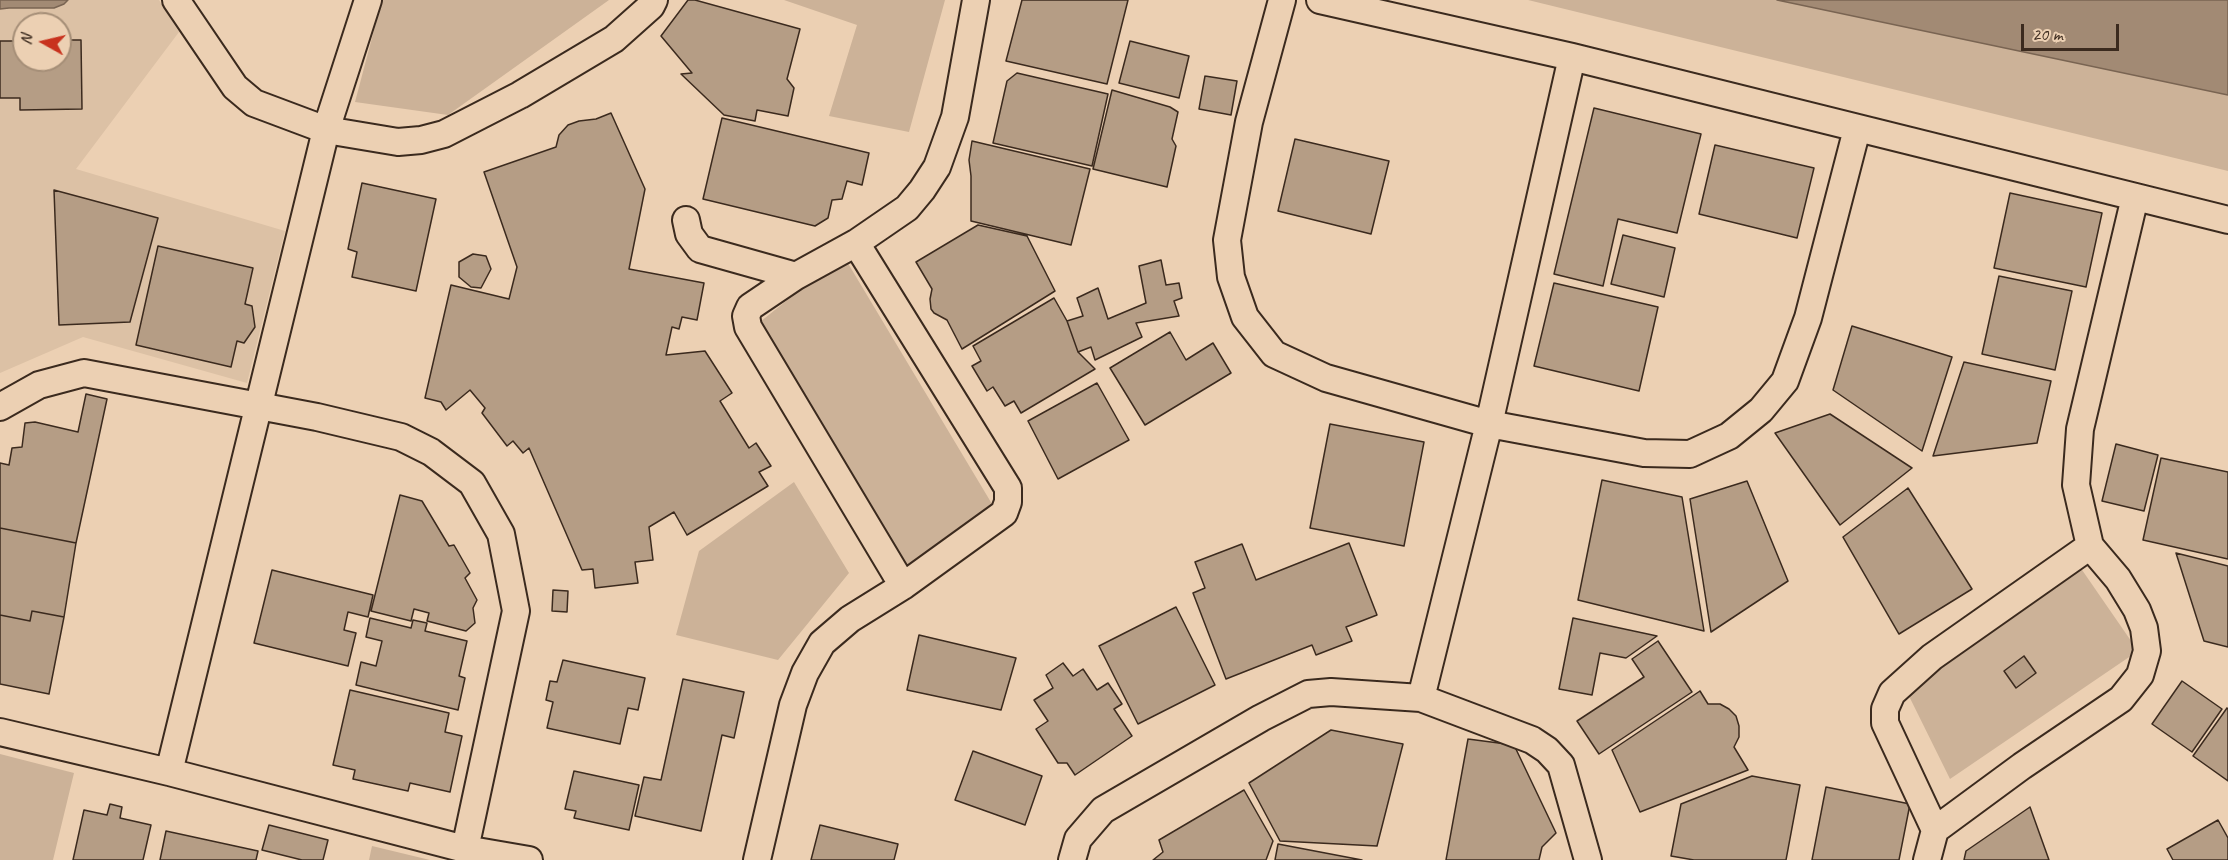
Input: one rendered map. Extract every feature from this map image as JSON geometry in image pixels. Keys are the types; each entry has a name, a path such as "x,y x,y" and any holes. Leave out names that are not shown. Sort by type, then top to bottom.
{"street":[{"path":"176,0 236,87 254,103 326,130 398,142 421,140 444,134 520,94 615,39 651,6 654,0"},
{"path":"169,772 326,130 368,0"},
{"path":"903,586 748,327 746,316 750,307 796,276 856,243 907,208 922,190 937,167 955,117 976,0"},
{"path":"1282,0 1250,122 1227,240 1231,277 1245,317 1274,354 1326,378 1489,424 1644,453 1690,454 1730,436 1761,410 1785,381 1808,318 1857,129"},
{"path":"1320,0 1572,57 2228,220"},
{"path":"1421,698 1489,424 1572,57"},
{"path":"1927,860 1935,830 2022,766 2121,699 2140,675 2147,651 2144,628 2137,610 2118,579 2090,546 2076,485 2080,429 2135,197"},
{"path":"686,220 689,234 700,249 796,276"},
{"path":"757,860 793,705 805,673 822,643 834,631 903,586 1005,513 1008,488 856,243"},
{"path":"0,407 39,385 84,373 317,417 401,437 431,452 472,483 501,534 516,611 465,849"},
{"path":"1935,830 1885,723 1885,709 1892,693 1932,657 2090,546"},
{"path":"1072,860 1078,839 1103,810 1308,694 1332,692 1421,698 1532,740 1561,765 1588,860"},
{"path":"0,732 169,772 465,849 529,860"}],"shaded area":[{"path":"0,0 159,0 179,32 76,169 285,231 247,383 83,337 0,373"},
{"path":"0,0 68,0 54,8 0,9"},
{"path":"382,0 609,0 448,115 355,102"},
{"path":"784,0 945,0 909,132 829,116 857,25"},
{"path":"1528,0 2228,0 2228,171"},
{"path":"1777,0 2228,0 2228,95"},
{"path":"843,255 995,509 906,566 760,322"},
{"path":"794,482 849,573 778,660 676,635 699,551"},
{"path":"2080,567 2138,651 1950,779 1905,688"},
{"path":"0,754 74,773 53,860 0,860"},
{"path":"372,846 430,860 369,860"}],"building":[{"path":"688,0 800,29 787,79 794,88 788,116 757,110 755,121 724,115 681,74 692,73 661,36"},
{"path":"1022,0 1128,0 1107,84 1006,61"},
{"path":"72,40 81,40 82,109 20,110 20,98 0,98 0,41 12,41 12,72 72,72"},
{"path":"1130,41 1189,56 1179,98 1119,83"},
{"path":"1017,73 1108,94 1092,166 993,143 1007,81"},
{"path":"1205,76 1237,81 1231,115 1199,109"},
{"path":"1112,90 1170,107 1178,112 1172,139 1176,146 1167,187 1093,169"},
{"path":"1594,108 1701,134 1677,233 1618,219 1603,286 1554,274"},
{"path":"611,113 645,189 629,269 704,283 697,320 682,317 679,329 672,327 666,355 705,351 732,393 720,401 749,448 756,443 771,466 759,472 768,486 687,535 674,512 649,527 653,560 635,562 638,583 595,588 593,569 582,570 529,448 523,453 513,441 507,446 482,413 485,408 470,390 446,410 441,402 425,398 451,285 509,299 517,267 484,172 556,147 559,135 568,125"},
{"path":"722,118 869,153 862,185 847,181 842,199 832,200 828,218 815,226 703,199"},
{"path":"1295,139 1389,161 1371,234 1278,211"},
{"path":"972,141 1090,169 1071,245 971,221 969,160"},
{"path":"1715,145 1814,168 1797,238 1699,214"},
{"path":"362,183 436,199 416,291 352,277 357,252 348,249"},
{"path":"54,190 158,218 130,322 59,325"},
{"path":"2010,193 2102,213 2086,287 1994,268"},
{"path":"978,225 1027,236 1055,291 962,349 947,320 931,309 932,289 916,262"},
{"path":"1623,235 1675,248 1664,297 1611,284"},
{"path":"158,246 253,268 245,304 252,306 255,327 244,343 237,341 231,367 136,345"},
{"path":"473,254 486,256 491,269 481,288 471,287 459,277 459,262"},
{"path":"1161,260 1166,285 1179,283 1182,298 1174,301 1179,316 1136,323 1142,337 1095,360 1091,347 1078,352 1067,321 1083,316 1077,298 1098,288 1108,319 1146,303 1139,266"},
{"path":"1999,276 2072,291 2055,370 1982,354"},
{"path":"1554,283 1658,307 1639,391 1534,366"},
{"path":"1054,298 1067,321 1078,352 1095,369 1021,413 1014,401 1005,406 993,387 987,391 972,366 981,361 973,346"},
{"path":"1852,326 1952,357 1922,451 1833,390"},
{"path":"1170,332 1186,360 1213,343 1231,373 1145,425 1110,368"},
{"path":"1964,362 2051,381 2037,443 1933,456"},
{"path":"1097,383 1129,440 1058,479 1028,421"},
{"path":"86,394 107,399 76,543 0,528 0,463 9,465 12,448 22,447 25,423 35,422 78,432"},
{"path":"1830,414 1912,468 1840,525 1775,433"},
{"path":"1330,424 1424,442 1404,546 1310,528"},
{"path":"2116,444 2158,455 2144,511 2102,501"},
{"path":"2161,458 2228,472 2228,559 2143,540"},
{"path":"1602,480 1682,497 1704,631 1578,600"},
{"path":"1747,481 1788,581 1711,632 1690,499"},
{"path":"1908,488 1972,589 1899,634 1843,537"},
{"path":"400,495 422,501 449,546 454,545 470,573 465,578 477,600 473,608 475,623 466,631 427,621 429,613 414,609 411,621 371,611"},
{"path":"0,528 76,543 64,617 32,611 30,621 0,615"},
{"path":"1349,543 1377,615 1346,627 1352,641 1316,655 1312,645 1226,679 1193,593 1205,588 1195,562 1242,544 1256,580"},
{"path":"2176,553 2228,566 2228,647 2204,641"},
{"path":"272,570 373,595 368,617 348,612 344,630 356,633 348,666 254,643"},
{"path":"553,590 568,591 567,612 552,611"},
{"path":"1176,607 1215,685 1138,724 1099,646"},
{"path":"32,611 64,617 49,694 0,684 0,615 30,621"},
{"path":"370,618 411,628 413,620 427,623 425,631 467,641 459,676 465,678 458,710 356,685 361,662 376,666 382,641 366,637"},
{"path":"1573,618 1657,636 1626,658 1600,653 1592,695 1559,689"},
{"path":"919,635 1016,658 1001,710 907,690"},
{"path":"1658,641 1692,692 1599,754 1577,721 1644,677 1632,659"},
{"path":"2024,656 2036,673 2016,688 2004,671"},
{"path":"563,660 645,678 638,710 628,708 620,744 547,728 553,702 546,700 550,681 557,682"},
{"path":"1063,663 1073,676 1083,669 1097,690 1108,683 1122,704 1114,709 1132,736 1075,775 1067,763 1058,763 1036,729 1048,721 1034,700 1053,688 1046,675"},
{"path":"683,679 744,692 734,738 722,735 701,831 635,816 644,777 661,780"},
{"path":"2182,681 2222,709 2192,752 2152,724"},
{"path":"350,690 449,713 445,732 462,736 450,792 410,783 408,791 353,779 355,770 333,765"},
{"path":"1700,691 1708,704 1720,704 1736,716 1739,737 1734,747 1748,770 1640,812 1612,750"},
{"path":"2228,709 2228,781 2193,756"},
{"path":"1331,730 1403,744 1377,846 1280,841 1249,783"},
{"path":"1468,739 1514,745 1556,833 1542,847 1539,860 1446,860"},
{"path":"973,751 1042,776 1025,825 955,800"},
{"path":"574,771 639,785 629,830 574,818 576,811 565,809"},
{"path":"1752,776 1800,785 1786,860 1694,860 1671,856 1681,804"},
{"path":"1826,787 1910,804 1899,860 1812,860"},
{"path":"1244,790 1273,841 1266,860 1153,860 1163,852 1159,840"},
{"path":"110,804 122,807 120,818 151,825 143,860 73,860 84,810 107,815"},
{"path":"2030,807 2049,860 1964,860 1966,851"},
{"path":"2218,820 2228,838 2228,860 2173,860 2167,849"},
{"path":"269,825 328,840 323,860 302,860 262,850"},
{"path":"820,825 898,844 894,860 811,860"},
{"path":"166,831 258,851 256,860 160,860"},
{"path":"1278,844 1362,860 1275,860"}]}
